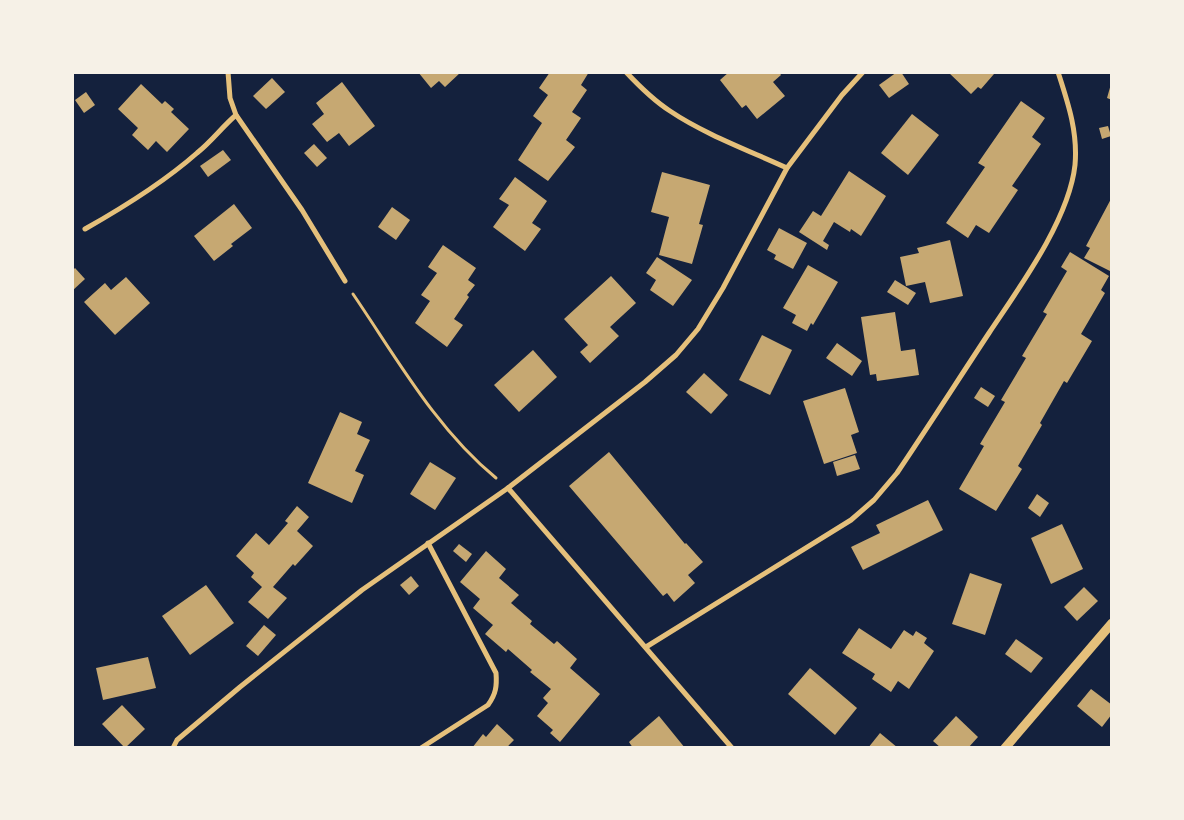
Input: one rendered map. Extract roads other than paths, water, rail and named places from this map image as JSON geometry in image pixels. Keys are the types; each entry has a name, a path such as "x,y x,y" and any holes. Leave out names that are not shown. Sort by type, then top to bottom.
{"street":[{"path":"228,72 230,98 236,115 302,210 345,281"},
{"path":"626,72 642,90 670,111 704,130 787,168"},
{"path":"173,748 177,740 362,590 508,488 645,382 676,355 698,329 723,288 787,168 842,95 863,72"},
{"path":"646,647 851,520 874,500 897,473 1018,290 1046,245 1062,211 1074,172 1076,137 1070,109 1058,72"},
{"path":"85,229 119,210 173,172 214,139 236,115"},
{"path":"508,488 732,748"},
{"path":"421,748 488,705 494,697 497,686 496,673 428,543"},
{"path":"1005,748 1112,623"}]}
